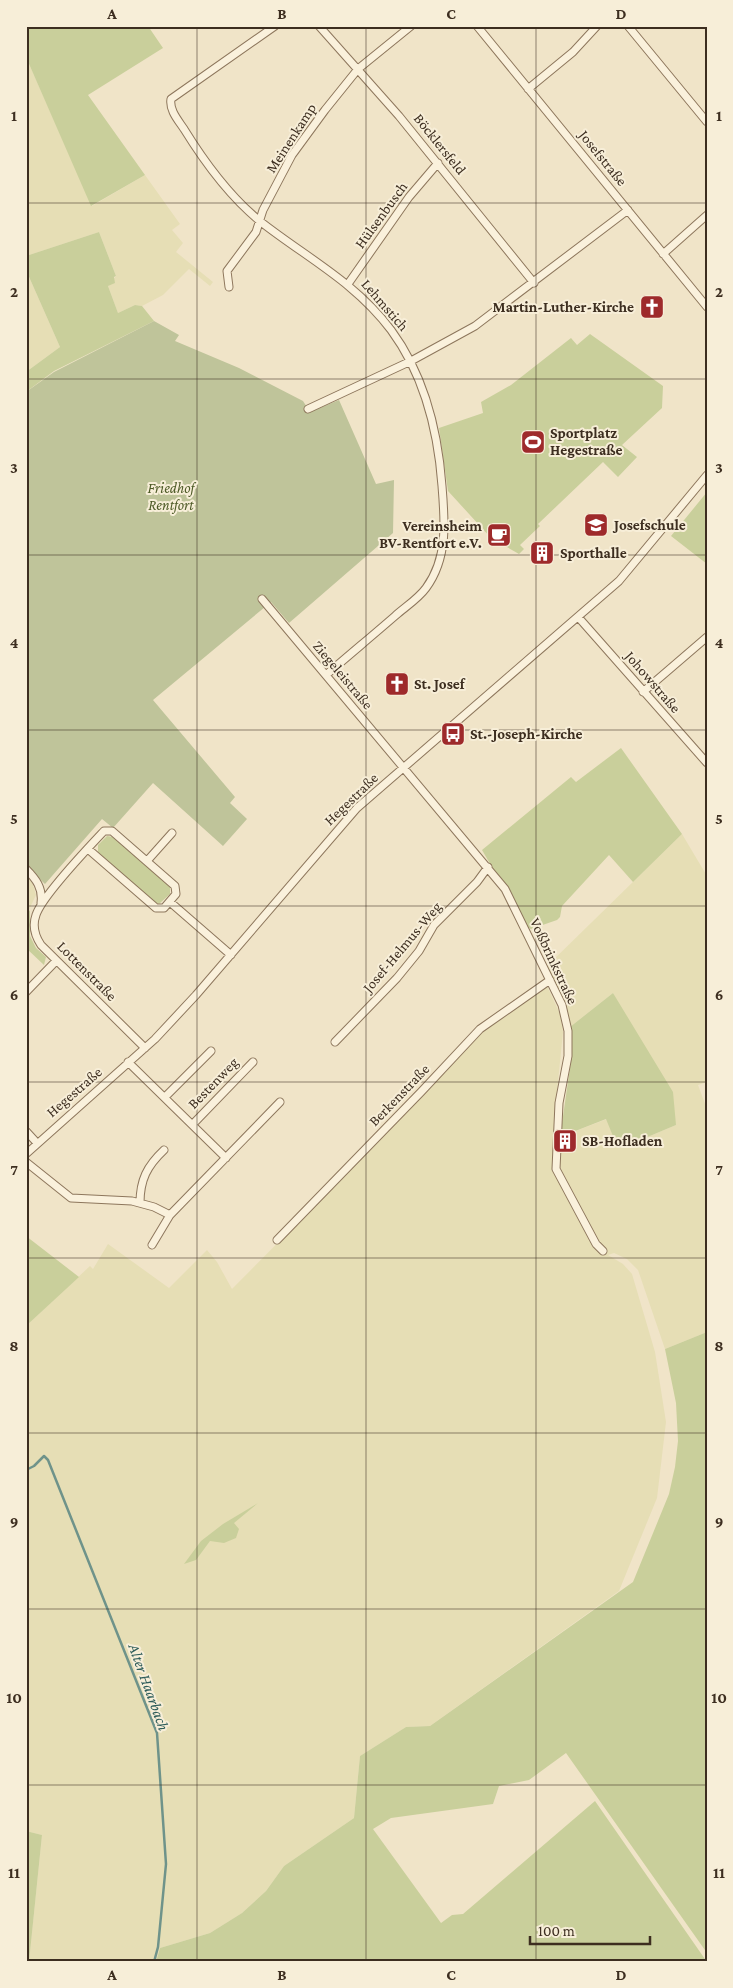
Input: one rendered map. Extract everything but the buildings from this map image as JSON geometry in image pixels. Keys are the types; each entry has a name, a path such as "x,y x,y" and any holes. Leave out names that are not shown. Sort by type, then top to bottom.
{"street":[{"name":"Lehmstich","path":"275,26 228,57 170,101 177,117 208,164 231,193 261,221 348,284 384,321 411,361 427,398 436,431 444,525 442,558 425,590 326,675"},
{"name":"Böcklersfeld","path":"319,26 438,164 534,283"},
{"name":"Meinenkamp","path":"229,286 227,271 256,232 263,210 292,155 358,69 411,26"},
{"name":"Josefstraße","path":"477,26 707,308"},
{"path":"528,89 573,52 597,26"},
{"path":"628,26 707,122"},
{"name":"Hülsenbusch","path":"348,284 409,197 438,164"},
{"path":"308,409 411,361 475,326 628,210"},
{"path":"663,254 707,215"},
{"name":"Hegestraße","path":"26,1154 144,1048 230,955 357,808 579,618 619,581 707,475"},
{"name":"Ziegeleistraße","path":"262,599 404,768"},
{"name":"Johowstraße","path":"579,618 707,763"},
{"path":"643,692 707,637"},
{"name":"Voßbrinkstraße","path":"404,768 505,889 562,1005 568,1031 568,1056 559,1103 556,1169 596,1244 603,1251"},
{"name":"Lottenstraße","path":"144,1048 41,945 35,932 35,917 42,903 104,831 112,831 175,886 176,894 170,902"},
{"path":"147,861 172,833"},
{"path":"88,848 156,908 164,908 170,902 230,955"},
{"name":"Josef-Helmus-Weg","path":"335,1042 397,978 419,951 434,925 477,882 488,867"},
{"path":"26,869 41,889 42,903"},
{"path":"26,992 56,961"},
{"name":"Berkenstraße","path":"277,1240 480,1029 550,980"},
{"name":"Bestenweg","path":"165,1097 211,1051"},
{"name":"Bestenweg","path":"128,1062 226,1158"},
{"name":"Bestenweg","path":"193,1124 253,1062"},
{"path":"152,1245 170,1215 280,1102"},
{"path":"26,1130 37,1143"},
{"path":"136,1202 146,1171 164,1150"},
{"path":"26,1162 71,1198 136,1202 170,1215"}],"shaded area":[{"path":"26,57 92,206 145,175 180,224 172,230 183,243 176,252 213,282 210,286 189,269 163,295 142,306 135,305 118,313 108,286 116,276 99,232 26,256"},
{"path":"26,270 60,347 26,372"},
{"path":"682,834 707,876 707,1082 698,1085 707,1109 707,1332 665,1349 638,1270 627,1259 614,1253 608,1255 623,1264 632,1274 655,1352 666,1422 657,1498 619,1591 430,1726 406,1727 360,1756 354,1818 284,1866 266,1891 242,1913 210,1933 160,1948 156,1962 29,1962 42,1835 26,1831 26,1326 90,1266 93,1269 108,1244 169,1288 207,1250 217,1262 232,1289 392,1128 481,1031 547,986 560,1014 563,1032 555,1112 563,1113 560,1137 607,1119 617,1146 626,1146 676,1125 613,993 570,1027 563,1000 547,966"},
{"path":"26,874 32,881 36,895 26,916"}],"green space":[{"path":"26,26 148,26 163,48 88,95 145,175 91,206 26,57"},
{"path":"99,232 116,276 114,277 115,283 108,286 118,313 135,305 142,306 154,321 54,371 26,392 26,372 60,347 26,270 26,256"},
{"name":"Friedhof Rentfort","path":"154,321 179,335 175,341 239,368 303,401 310,412 339,400 376,484 394,480 393,533 289,623 271,602 153,700 235,797 230,803 247,819 223,846 153,783 113,828 102,819 45,884 26,866 26,392 54,372"},
{"name":"Sportplatz Hegestraße","path":"590,334 663,386 662,408 622,445 637,457 618,477 603,462 538,524 540,526 520,545 524,549 519,554 491,538 448,491 439,428 483,413 481,402 511,385 571,338 577,345"},
{"path":"707,492 707,564 671,536"},
{"path":"621,748 682,834 633,882 609,855 562,906 560,917 557,920 531,929 527,927 482,850 571,777 576,782"},
{"path":"107,836 113,837 170,887 170,894 159,904 154,902 98,852 98,845"},
{"path":"30,910 30,936 36,948 46,957 44,965 26,948 26,916"},
{"path":"613,993 673,1092 676,1125 626,1146 617,1146 606,1119 560,1137 572,1054 570,1027"},
{"path":"26,1236 79,1277 26,1326"},
{"path":"707,1332 707,1953 566,1753 529,1780 499,1786 493,1804 391,1818 373,1829 441,1923 452,1915 463,1914 595,1801 707,1962 156,1962 160,1948 210,1933 242,1913 266,1891 284,1866 354,1818 360,1756 406,1727 430,1726 633,1582 669,1494 675,1467 678,1441 676,1403 665,1349"},
{"path":"258,1503 234,1523 239,1529 236,1538 224,1543 210,1541 196,1560 184,1564 201,1541 223,1524"},
{"path":"26,1831 42,1835 29,1962 26,1962"}],"waterway":[{"name":"Alter Haarbach","path":"26,1470 34,1466 44,1456 48,1460 157,1733 166,1864 158,1947 154,1962"}],"place":[{"name":"Martin-Luther-Kirche","path":"652,307"},
{"name":"Sportplatz Hegestraße","path":"533,442"},
{"name":"Josefschule","path":"596,525"},
{"name":"Vereinsheim BV-Rentfort e.V.","path":"499,535"},
{"name":"Sporthalle","path":"542,553"},
{"name":"St. Josef","path":"397,684"},
{"name":"St.-Joseph-Kirche","path":"453,734"},
{"name":"SB-Hofladen","path":"565,1141"}]}
